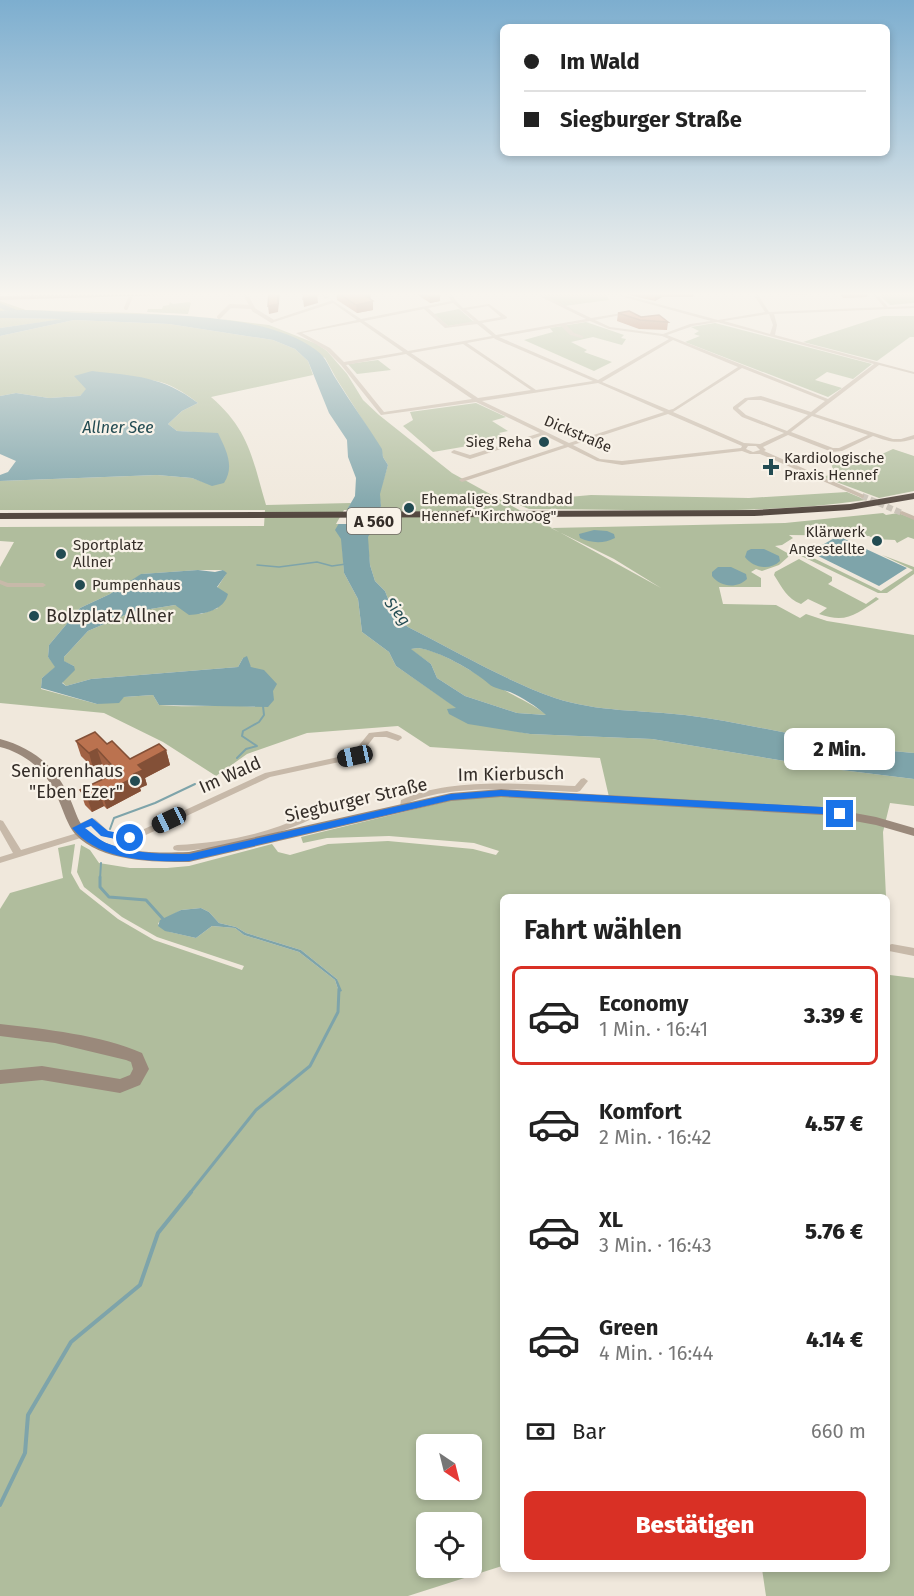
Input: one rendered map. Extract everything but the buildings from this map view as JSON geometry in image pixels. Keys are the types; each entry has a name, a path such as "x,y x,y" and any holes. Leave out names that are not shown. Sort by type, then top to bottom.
{"highway":[{"name":"A 560","path":"535,517 754,513 850,507 914,496"},
{"name":"A 560","path":"0,516 760,519 856,512 914,503"},
{"name":"A 560","path":"0,522 205,518"}],"main road":[{"path":"0,743 26,752 48,771 63,795 80,831"},
{"name":"Siegburger Straße","path":"80,831 104,847 130,854 161,858 189,858 280,833 451,797 501,793 822,811 876,821 914,832"},
{"path":"0,1030 55,1036 128,1054 139,1060 141,1069 135,1080 120,1086 42,1073 0,1077"}],"street":[{"path":"347,366 383,414 598,382 625,366"},
{"name":"Dickstraße","path":"427,366 477,400 599,459 622,463 743,447"},
{"path":"498,366 535,392"},
{"path":"563,366 743,447 752,444 862,496"},
{"path":"761,449 786,434 875,366"},
{"path":"888,366 914,373"},
{"path":"462,480 669,413 741,367 829,401"},
{"path":"873,434 840,450 824,448 738,414 735,408 747,399 761,398 873,434 901,441 914,437"},
{"path":"454,453 470,458 545,433"},
{"path":"902,513 914,518"},
{"path":"0,582 7,585 43,585"},
{"name":"Im Wald","path":"80,831 92,821 105,834 130,838 268,775 355,756 372,735 387,734 398,738"},
{"name":"Im Kierbusch","path":"404,807 404,802 409,799 437,793 490,787 577,789 584,781"},
{"path":"177,848 207,847 280,833 315,814"},
{"path":"0,824 19,855"},
{"path":"0,860 80,831"},
{"path":"892,948 914,952"}],"green space":[{"path":"0,366 310,366 313,375 211,397 224,409 242,434 253,459 266,505 351,503 341,522 344,573 358,599 362,632 389,652 396,666 457,708 455,710 500,728 530,734 652,739 833,769 914,779 914,806 890,803 883,832 886,894 500,894 500,1567 482,1572 482,1512 416,1512 416,1578 464,1578 408,1596 0,1596 0,909 10,893 63,878 58,848 75,844 71,873 80,889 118,919 154,940 242,970 244,966 157,937 122,917 84,887 77,872 81,845 90,850 99,863 130,868 189,866 272,844 278,852 290,855 328,844 388,841 473,849 496,855 499,851 474,843 389,836 327,838 303,843 301,837 494,790 609,797 600,758 430,747 398,726 307,733 247,754 216,776 163,742 104,713 0,703 0,567 14,542 0,541 0,527 264,526 265,510 0,510 0,481 157,475 192,478 212,485 193,432 177,431 168,424 182,411 198,403 169,385 156,381 132,380 86,390 80,396 49,398 16,393 0,396","holes":["223,570 226,574 217,588 218,608 201,614 175,605 132,612 88,631 64,657 63,661 74,666 62,682 66,686 91,679 238,667 243,658 251,667 255,707 159,705 153,695 124,697 97,704 41,689 42,678 56,667 48,657 49,645 80,608 110,594 142,574","201,908 209,912 219,923 236,927 246,933 301,950 337,979 339,992 335,980 299,952 244,935 235,928 212,926 196,938 170,932 158,923 181,910"]},
{"path":"330,366 340,366 363,400 452,473 552,528 785,523 883,513 886,515 898,513 914,519 914,539 908,537 897,543 895,540 874,539 869,536 789,535 793,538 782,545 775,546 789,554 788,557 779,565 751,572 761,578 761,587 719,587 723,604 776,605 800,618 806,614 827,621 914,635 914,753 857,746 685,715 571,703 517,683 408,627 395,617 385,591 375,581 370,565 367,537 376,523 381,506 379,494 388,465 381,449","holes":["560,532 614,559 661,588"]},
{"path":"350,366 386,366 391,370 357,374"},
{"path":"584,366 603,366 594,371"},
{"path":"749,366 869,366 853,379 827,372 815,380 842,388 828,397"},
{"path":"476,403 506,417 492,421 508,431 499,433 504,437 433,452 403,426 413,420 410,412"},
{"path":"893,449 914,456 914,491 879,498 823,477 834,473 831,463 858,465"},
{"path":"847,492 866,500 740,510 529,509 512,502 591,495 749,498"},
{"path":"795,549 881,591 913,570 882,555 914,567 914,574 887,593 878,593 795,553 793,551"},
{"path":"799,559 832,577 832,581 828,584 866,604 876,597 879,599 857,613 844,618 819,614 827,608 808,599 801,604 796,602 785,592 774,575 775,572"},
{"path":"418,648 455,662 547,715 517,713 465,696 437,678 431,664 410,649"},
{"path":"890,975 914,978 914,1596 766,1596 762,1572 890,1572"}],"water":[{"path":"310,366 329,366 382,449 383,457 388,465 380,494 381,506 376,523 368,537 370,565 375,581 385,591 395,617 408,627 499,674 536,691 571,703 714,719 857,746 914,753 914,779 833,769 652,739 530,734 468,724 449,714 447,709 456,708 396,666 389,652 362,632 358,599 344,573 341,539 335,530 355,496 356,478 348,457 347,440 329,413","holes":["418,648 436,653 474,673 493,687 520,697 546,715 517,713 465,696 437,678 431,664 411,649"]},
{"name":"Allner See","path":"92,371 135,376 160,382 198,403 182,411 168,424 177,431 218,433 229,464 224,483 212,486 192,478 157,475 0,481 0,475 8,472 16,461 0,454 0,396 16,393 49,398 80,396 86,389 74,376"},
{"path":"594,530 607,531 614,534 615,538 597,542 580,538 579,534"},
{"path":"838,536 907,568 879,586 810,552"},
{"path":"764,549 779,556 780,561 767,567 752,564 745,557 747,551"},
{"path":"718,567 731,567 746,574 747,579 734,585 719,583 712,576 712,572"},
{"path":"198,570 215,572 223,570 227,573 217,587 228,594 222,604 207,612 189,615 175,605 132,612 88,631 64,657 64,661 74,666 75,670 62,683 66,686 91,679 238,667 243,658 247,656 251,667 264,670 277,684 273,691 274,700 268,707 159,705 153,695 124,697 119,703 97,704 41,688 42,678 55,667 48,657 49,645 80,608 110,594 141,574"},
{"path":"201,908 209,912 219,923 236,927 246,933 301,950 337,979 342,991 339,992 335,980 299,952 244,935 235,928 212,926 196,938 165,931 158,926 160,920 181,910"}],"pier":[{"path":"344,510 383,510 379,524 336,524"}],"waterway":[{"path":"257,565 279,567 317,562 332,566 346,564"},
{"path":"237,758 246,749 257,746 242,736 243,731 259,722 264,715 263,706"},
{"path":"110,829 114,818 155,803 195,784"},
{"path":"100,879 101,863"},
{"path":"100,879 100,887 109,897 146,900 164,920"},
{"path":"190,1193 256,1110 310,1066 338,1012 339,989"},
{"path":"0,1505 25,1453 28,1415 71,1342 140,1285 158,1233 191,1192"}],"tunnel":[{"path":"862,496 902,513"}],"place":[{"name":"Sieg Reha","path":"544,442"},
{"name":"Kardiologische Praxis Hennef","path":"771,467"},
{"name":"Ehemaliges Strandbad Hennef \"Kirchwoog\"","path":"409,508"},
{"name":"Klärwerk Angestellte","path":"877,541"},
{"name":"Sportplatz Allner","path":"61,554"},
{"name":"Pumpenhaus","path":"80,585"},
{"name":"Bolzplatz Allner","path":"34,616"},
{"name":"Seniorenhaus \"Eben Ezer\"","path":"135,781"}],"route":[{"path":"130,838 105,834 92,821 77,828 104,847 130,854 161,858 189,858 451,797 501,793 822,811 840,814"}],"water label":[{"name":"Sieg","path":"398,611"}]}
